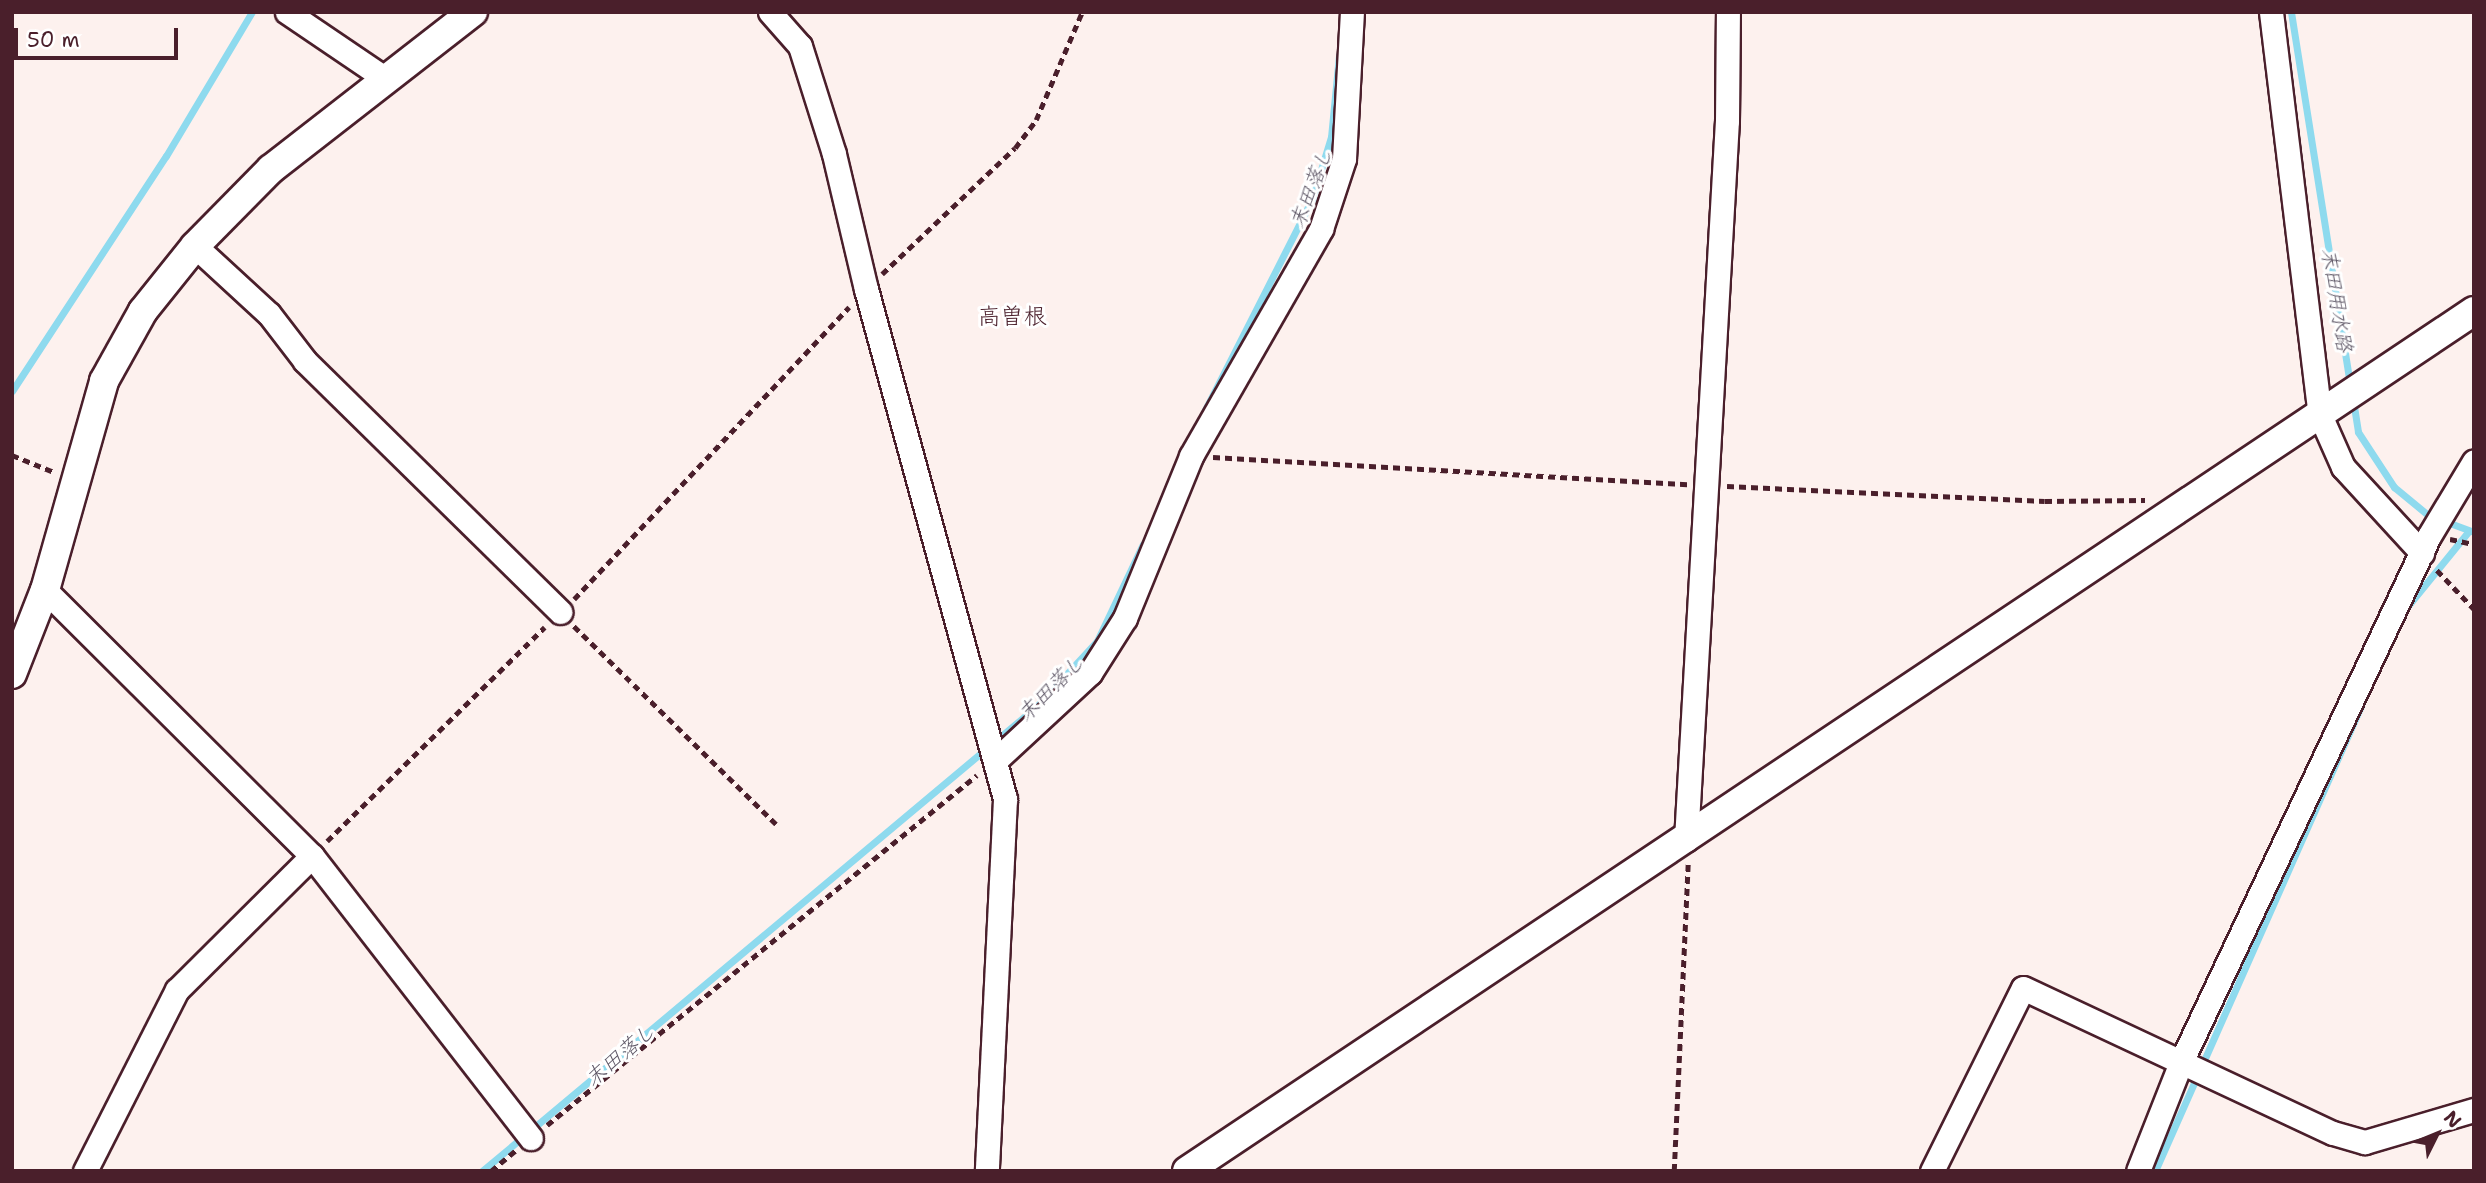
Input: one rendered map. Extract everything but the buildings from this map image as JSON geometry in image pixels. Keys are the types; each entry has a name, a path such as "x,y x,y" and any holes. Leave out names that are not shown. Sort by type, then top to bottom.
{"street":[{"path":"287,12 386,79"},
{"path":"12,674 45,590 78,482 104,381 143,311 195,246 271,169 473,12"},
{"path":"770,12 800,46 806,61 866,289 997,759 1005,800 987,1171"},
{"path":"997,759 1057,707 1097,662 1125,618 1192,456 1321,229 1337,189 1344,159 1352,12"},
{"path":"1686,840 1727,121 1728,12"},
{"path":"2271,12 2320,415 2343,467 2423,553"},
{"path":"195,246 269,314 314,370 560,612"},
{"path":"1187,1171 2474,311"},
{"path":"2138,1171 2195,1066 2423,553 2474,461"},
{"path":"45,590 312,856 531,1138"},
{"path":"85,1171 177,990 312,856"},
{"path":"1932,1171 2023,988 2195,1066 2333,1133 2365,1142 2474,1110"}],"path":[{"path":"312,856 560,612 866,289 1015,148 1036,120 1082,12"},
{"path":"12,456 78,482"},
{"path":"1192,456 2045,501 2150,500"},
{"path":"2423,553 2474,609"},
{"path":"560,612 776,824"},
{"path":"491,1171 997,759"},
{"path":"1674,1171 1686,840"}],"waterway":[{"path":"12,391 166,156 252,12"},
{"name":"末田用水路","path":"2291,12 2350,385"},
{"name":"末田落し","path":"1205,410 1312,199 1331,137 1339,55"},
{"name":"末田用水路","path":"2353,400 2358,432 2394,487 2428,515 2474,532"},
{"path":"2407,607 2468,532"},
{"name":"末田落し","path":"482,1171 1037,706 1097,641 1143,544"},
{"path":"2155,1171 2361,706"}],"district":[{"name":"高曽根","path":"1012,316"}]}
